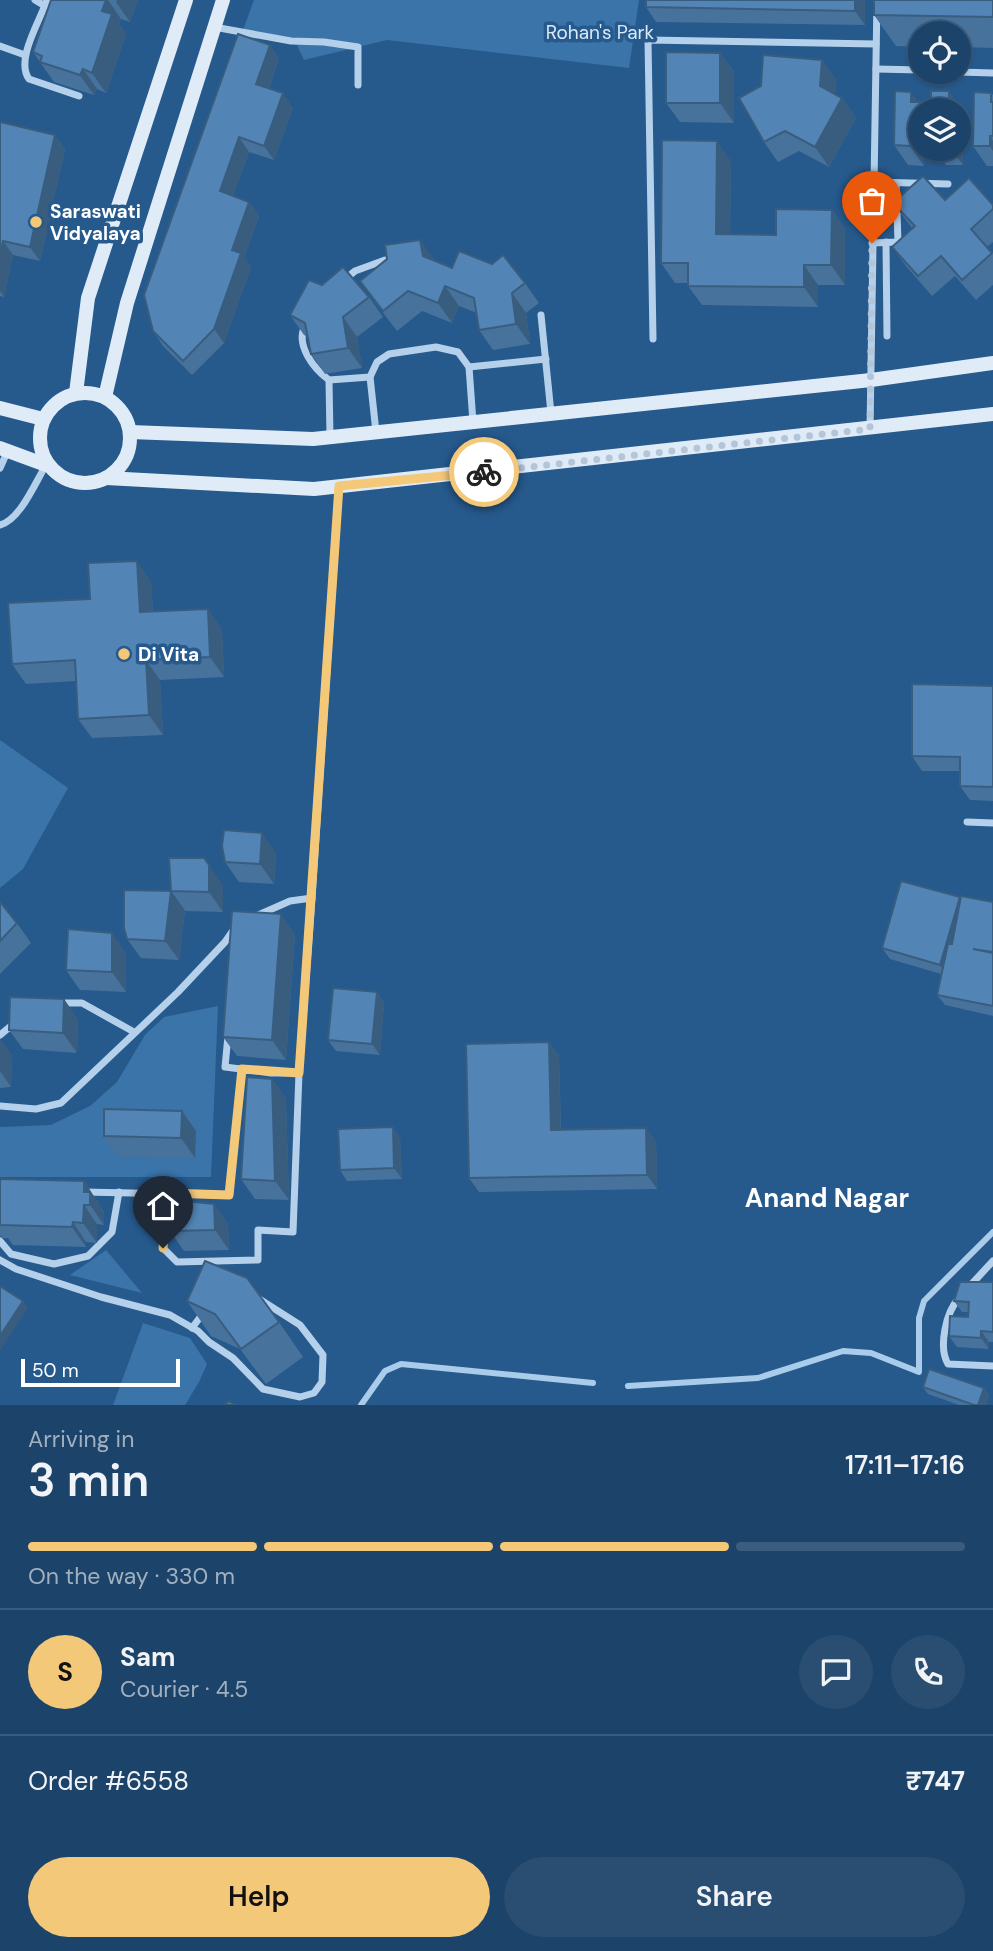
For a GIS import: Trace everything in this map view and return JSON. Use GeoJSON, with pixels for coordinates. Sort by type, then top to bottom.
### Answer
{"type":"FeatureCollection","features":[{"type":"Feature","properties":{"kind":"main road"},"geometry":{"type":"LineString","coordinates":[[76,393],[88,298],[186,0]]}},
{"type":"Feature","properties":{"kind":"main road"},"geometry":{"type":"LineString","coordinates":[[105,397],[127,303],[222,0]]}},
{"type":"Feature","properties":{"kind":"main road"},"geometry":{"type":"LineString","coordinates":[[130,432],[313,439],[871,380],[993,363]]}},
{"type":"Feature","properties":{"kind":"main road"},"geometry":{"type":"LineString","coordinates":[[46,465],[39,443],[43,419],[57,402],[76,393],[91,393],[105,397],[122,411],[130,432],[130,446],[125,459],[117,470],[106,478]]}},
{"type":"Feature","properties":{"kind":"main road"},"geometry":{"type":"LineString","coordinates":[[0,408],[43,419]]}},
{"type":"Feature","properties":{"kind":"main road"},"geometry":{"type":"LineString","coordinates":[[4,449],[46,465],[71,481],[82,483],[106,478],[314,489],[993,414]]}},
{"type":"Feature","properties":{"kind":"street"},"geometry":{"type":"LineString","coordinates":[[36,0],[46,3],[25,55],[24,73],[29,79],[79,96]]}},
{"type":"Feature","properties":{"kind":"street"},"geometry":{"type":"LineString","coordinates":[[870,429],[877,0]]}},
{"type":"Feature","properties":{"kind":"street"},"geometry":{"type":"LineString","coordinates":[[214,27],[291,41],[358,47],[358,85]]}},
{"type":"Feature","properties":{"kind":"street"},"geometry":{"type":"LineString","coordinates":[[653,339],[648,40],[876,44]]}},
{"type":"Feature","properties":{"kind":"street"},"geometry":{"type":"LineString","coordinates":[[0,46],[25,55]]}},
{"type":"Feature","properties":{"kind":"street"},"geometry":{"type":"LineString","coordinates":[[876,69],[908,70]]}},
{"type":"Feature","properties":{"kind":"street"},"geometry":{"type":"LineString","coordinates":[[971,72],[993,73]]}},
{"type":"Feature","properties":{"kind":"street"},"geometry":{"type":"LineString","coordinates":[[874,183],[948,184]]}},
{"type":"Feature","properties":{"kind":"street"},"geometry":{"type":"LineString","coordinates":[[872,243],[898,242],[896,183]]}},
{"type":"Feature","properties":{"kind":"street"},"geometry":{"type":"LineString","coordinates":[[886,242],[887,336]]}},
{"type":"Feature","properties":{"kind":"street"},"geometry":{"type":"LineString","coordinates":[[338,285],[355,271],[385,260]]}},
{"type":"Feature","properties":{"kind":"street"},"geometry":{"type":"LineString","coordinates":[[541,315],[551,413]]}},
{"type":"Feature","properties":{"kind":"street"},"geometry":{"type":"LineString","coordinates":[[308,321],[302,332],[301,343],[318,373],[329,380],[370,377]]}},
{"type":"Feature","properties":{"kind":"street"},"geometry":{"type":"LineString","coordinates":[[376,433],[370,377],[377,362],[390,354],[436,347],[458,352],[468,367],[473,422]]}},
{"type":"Feature","properties":{"kind":"street"},"geometry":{"type":"LineString","coordinates":[[468,367],[546,359]]}},
{"type":"Feature","properties":{"kind":"street"},"geometry":{"type":"LineString","coordinates":[[329,380],[330,437]]}},
{"type":"Feature","properties":{"kind":"street"},"geometry":{"type":"LineString","coordinates":[[0,468],[4,449]]}},
{"type":"Feature","properties":{"kind":"street"},"geometry":{"type":"LineString","coordinates":[[0,525],[8,523],[16,516],[46,465]]}},
{"type":"Feature","properties":{"kind":"street"},"geometry":{"type":"LineString","coordinates":[[167,1193],[163,1248],[177,1262],[258,1260],[258,1230],[293,1231],[299,1073],[339,486]]}},
{"type":"Feature","properties":{"kind":"street"},"geometry":{"type":"LineString","coordinates":[[967,822],[993,823]]}},
{"type":"Feature","properties":{"kind":"street"},"geometry":{"type":"LineString","coordinates":[[248,919],[290,901],[313,898]]}},
{"type":"Feature","properties":{"kind":"street"},"geometry":{"type":"LineString","coordinates":[[0,1106],[36,1109],[61,1103],[178,992],[225,942],[238,924],[237,937]]}},
{"type":"Feature","properties":{"kind":"street"},"geometry":{"type":"LineString","coordinates":[[43,1003],[82,1003],[134,1032]]}},
{"type":"Feature","properties":{"kind":"street"},"geometry":{"type":"LineString","coordinates":[[0,1034],[25,1014]]}},
{"type":"Feature","properties":{"kind":"street"},"geometry":{"type":"LineString","coordinates":[[229,1030],[225,1067],[299,1073]]}},
{"type":"Feature","properties":{"kind":"street"},"geometry":{"type":"LineString","coordinates":[[79,1192],[229,1195],[242,1069]]}},
{"type":"Feature","properties":{"kind":"street"},"geometry":{"type":"LineString","coordinates":[[0,1241],[11,1254],[54,1264],[88,1256],[112,1232],[119,1192]]}},
{"type":"Feature","properties":{"kind":"street"},"geometry":{"type":"LineString","coordinates":[[0,1260],[16,1269],[65,1285],[170,1315],[233,1358],[263,1389],[300,1397],[314,1393],[321,1382],[323,1355],[300,1325],[263,1300],[243,1292]]}},
{"type":"Feature","properties":{"kind":"street"},"geometry":{"type":"LineString","coordinates":[[993,1261],[954,1304],[948,1316],[943,1355],[948,1364],[993,1366]]}},
{"type":"Feature","properties":{"kind":"street"},"geometry":{"type":"LineString","coordinates":[[192,1328],[207,1306]]}},
{"type":"Feature","properties":{"kind":"green space","name":"Rohan's Park"},"geometry":{"type":"Polygon","coordinates":[[[254,0],[639,0],[629,68],[387,40],[304,60],[295,41],[240,38],[254,0]]]}},
{"type":"Feature","properties":{"kind":"green space"},"geometry":{"type":"Polygon","coordinates":[[[0,740],[68,788],[23,869],[0,888],[0,740]]]}},
{"type":"Feature","properties":{"kind":"green space"},"geometry":{"type":"Polygon","coordinates":[[[218,1006],[211,1177],[0,1177],[0,1127],[51,1125],[90,1106],[117,1082],[145,1035],[164,1017],[218,1006]]]}},
{"type":"Feature","properties":{"kind":"green space"},"geometry":{"type":"Polygon","coordinates":[[[106,1250],[142,1293],[70,1275],[106,1250]]]}},
{"type":"Feature","properties":{"kind":"green space"},"geometry":{"type":"Polygon","coordinates":[[[143,1323],[190,1338],[207,1364],[185,1405],[113,1405],[143,1323]]]}},
{"type":"Feature","properties":{"kind":"building"},"geometry":{"type":"Polygon","coordinates":[[[51,0],[106,0],[102,11],[112,14],[92,73],[83,69],[80,75],[40,62],[42,56],[33,52],[51,0]]]}},
{"type":"Feature","properties":{"kind":"building"},"geometry":{"type":"Polygon","coordinates":[[[646,0],[855,0],[855,11],[646,7],[646,0]]]}},
{"type":"Feature","properties":{"kind":"building"},"geometry":{"type":"Polygon","coordinates":[[[874,0],[993,0],[993,17],[874,15],[874,0]]]}},
{"type":"Feature","properties":{"kind":"building"},"geometry":{"type":"Polygon","coordinates":[[[238,34],[270,45],[256,84],[283,93],[264,146],[239,137],[220,191],[249,202],[232,250],[241,253],[214,329],[183,361],[153,331],[144,295],[238,34]]]}},
{"type":"Feature","properties":{"kind":"building"},"geometry":{"type":"Polygon","coordinates":[[[666,52],[720,53],[720,103],[666,103],[666,52]]]}},
{"type":"Feature","properties":{"kind":"building"},"geometry":{"type":"Polygon","coordinates":[[[763,55],[822,60],[820,86],[842,98],[815,147],[785,131],[764,142],[739,98],[761,86],[763,55]]]}},
{"type":"Feature","properties":{"kind":"building"},"geometry":{"type":"Polygon","coordinates":[[[895,91],[911,92],[911,98],[908,98],[908,146],[894,145],[895,91]]]}},
{"type":"Feature","properties":{"kind":"building"},"geometry":{"type":"Polygon","coordinates":[[[931,91],[949,91],[949,98],[931,98],[931,91]]]}},
{"type":"Feature","properties":{"kind":"building"},"geometry":{"type":"Polygon","coordinates":[[[974,92],[991,93],[993,136],[990,136],[990,146],[973,146],[974,92]]]}},
{"type":"Feature","properties":{"kind":"building"},"geometry":{"type":"Polygon","coordinates":[[[0,122],[55,135],[30,247],[3,241],[0,256],[0,122]]]}},
{"type":"Feature","properties":{"kind":"building"},"geometry":{"type":"Polygon","coordinates":[[[662,140],[717,141],[716,234],[776,235],[776,209],[832,210],[831,265],[804,265],[804,287],[688,286],[688,263],[661,263],[662,140]]]}},
{"type":"Feature","properties":{"kind":"building"},"geometry":{"type":"Polygon","coordinates":[[[923,176],[945,200],[969,178],[993,205],[993,209],[971,229],[992,253],[962,280],[941,256],[918,276],[892,247],[915,226],[893,203],[923,176]]]}},
{"type":"Feature","properties":{"kind":"building"},"geometry":{"type":"Polygon","coordinates":[[[420,240],[423,256],[452,268],[459,251],[492,264],[503,255],[525,283],[512,293],[516,324],[479,330],[474,298],[445,286],[438,303],[408,291],[383,311],[360,281],[387,259],[385,245],[420,240]]]}},
{"type":"Feature","properties":{"kind":"building"},"geometry":{"type":"Polygon","coordinates":[[[343,267],[369,297],[343,317],[348,348],[311,354],[305,323],[290,315],[309,280],[322,285],[343,267]]]}},
{"type":"Feature","properties":{"kind":"building","name":"Di Vita"},"geometry":{"type":"Polygon","coordinates":[[[137,561],[140,612],[208,609],[210,657],[146,660],[149,715],[78,719],[75,660],[12,664],[8,603],[90,599],[88,563],[137,561]]]}},
{"type":"Feature","properties":{"kind":"building"},"geometry":{"type":"Polygon","coordinates":[[[912,684],[993,686],[993,787],[960,786],[960,757],[912,756],[912,684]]]}},
{"type":"Feature","properties":{"kind":"building"},"geometry":{"type":"Polygon","coordinates":[[[224,830],[262,833],[260,864],[225,862],[222,846],[224,830]]]}},
{"type":"Feature","properties":{"kind":"building"},"geometry":{"type":"Polygon","coordinates":[[[169,858],[204,858],[209,865],[209,892],[171,891],[169,858]]]}},
{"type":"Feature","properties":{"kind":"building"},"geometry":{"type":"Polygon","coordinates":[[[901,881],[960,897],[940,965],[882,948],[901,881]]]}},
{"type":"Feature","properties":{"kind":"building"},"geometry":{"type":"Polygon","coordinates":[[[124,890],[171,891],[165,941],[127,939],[124,928],[124,890]]]}},
{"type":"Feature","properties":{"kind":"building"},"geometry":{"type":"Polygon","coordinates":[[[961,896],[993,902],[993,952],[973,949],[993,953],[993,1006],[937,995],[948,944],[952,944],[961,896]]]}},
{"type":"Feature","properties":{"kind":"building"},"geometry":{"type":"Polygon","coordinates":[[[0,902],[17,923],[0,941],[0,902]]]}},
{"type":"Feature","properties":{"kind":"building"},"geometry":{"type":"Polygon","coordinates":[[[232,911],[281,914],[272,1040],[223,1037],[232,911]]]}},
{"type":"Feature","properties":{"kind":"building"},"geometry":{"type":"Polygon","coordinates":[[[68,929],[112,933],[112,972],[66,970],[68,929]]]}},
{"type":"Feature","properties":{"kind":"building"},"geometry":{"type":"Polygon","coordinates":[[[333,988],[377,992],[372,1044],[328,1040],[333,988]]]}},
{"type":"Feature","properties":{"kind":"building"},"geometry":{"type":"Polygon","coordinates":[[[10,997],[64,999],[63,1033],[9,1030],[10,997]]]}},
{"type":"Feature","properties":{"kind":"building"},"geometry":{"type":"Polygon","coordinates":[[[549,1042],[551,1130],[646,1128],[647,1175],[469,1178],[466,1044],[549,1042]]]}},
{"type":"Feature","properties":{"kind":"building"},"geometry":{"type":"Polygon","coordinates":[[[247,1077],[272,1079],[275,1181],[241,1179],[247,1077]]]}},
{"type":"Feature","properties":{"kind":"building"},"geometry":{"type":"Polygon","coordinates":[[[104,1109],[182,1111],[181,1138],[104,1136],[104,1109]]]}},
{"type":"Feature","properties":{"kind":"building"},"geometry":{"type":"Polygon","coordinates":[[[393,1127],[394,1168],[340,1170],[338,1129],[393,1127]]]}},
{"type":"Feature","properties":{"kind":"building"},"geometry":{"type":"Polygon","coordinates":[[[0,1179],[84,1181],[84,1192],[90,1192],[90,1205],[84,1205],[83,1223],[73,1222],[72,1227],[0,1225],[0,1179]]]}},
{"type":"Feature","properties":{"kind":"building"},"geometry":{"type":"Polygon","coordinates":[[[173,1200],[214,1204],[215,1230],[170,1231],[173,1200]]]}},
{"type":"Feature","properties":{"kind":"building"},"geometry":{"type":"Polygon","coordinates":[[[205,1261],[247,1278],[279,1322],[241,1349],[215,1314],[187,1301],[205,1261]]]}},
{"type":"Feature","properties":{"kind":"building"},"geometry":{"type":"Polygon","coordinates":[[[960,1282],[993,1282],[993,1332],[981,1331],[981,1338],[949,1336],[950,1316],[968,1317],[969,1302],[954,1301],[960,1282]]]}},
{"type":"Feature","properties":{"kind":"building"},"geometry":{"type":"Polygon","coordinates":[[[0,1286],[23,1301],[0,1336],[0,1286]]]}},
{"type":"Feature","properties":{"kind":"building"},"geometry":{"type":"Polygon","coordinates":[[[929,1369],[984,1388],[978,1405],[923,1387],[929,1369]]]}},
{"type":"Feature","properties":{"kind":"waterway"},"geometry":{"type":"LineString","coordinates":[[628,1386],[758,1378],[843,1351],[871,1353],[919,1372],[919,1318],[924,1301],[993,1232]]}},
{"type":"Feature","properties":{"kind":"waterway"},"geometry":{"type":"LineString","coordinates":[[361,1405],[385,1371],[401,1364],[593,1383]]}},
{"type":"Feature","properties":{"kind":"way so far"},"geometry":{"type":"LineString","coordinates":[[484,472],[870,429],[872,243]]}},
{"type":"Feature","properties":{"kind":"place","name":"Saraswati Vidyalaya"},"geometry":{"type":"Point","coordinates":[36,222]}},
{"type":"Feature","properties":{"kind":"place","name":"Di Vita"},"geometry":{"type":"Point","coordinates":[124,654]}},
{"type":"Feature","properties":{"kind":"district","name":"Anand Nagar"},"geometry":{"type":"Point","coordinates":[827,1198]}},
{"type":"Feature","properties":{"kind":"route"},"geometry":{"type":"LineString","coordinates":[[163,1248],[167,1193],[229,1195],[242,1069],[299,1073],[339,486],[484,472]]}}]}
